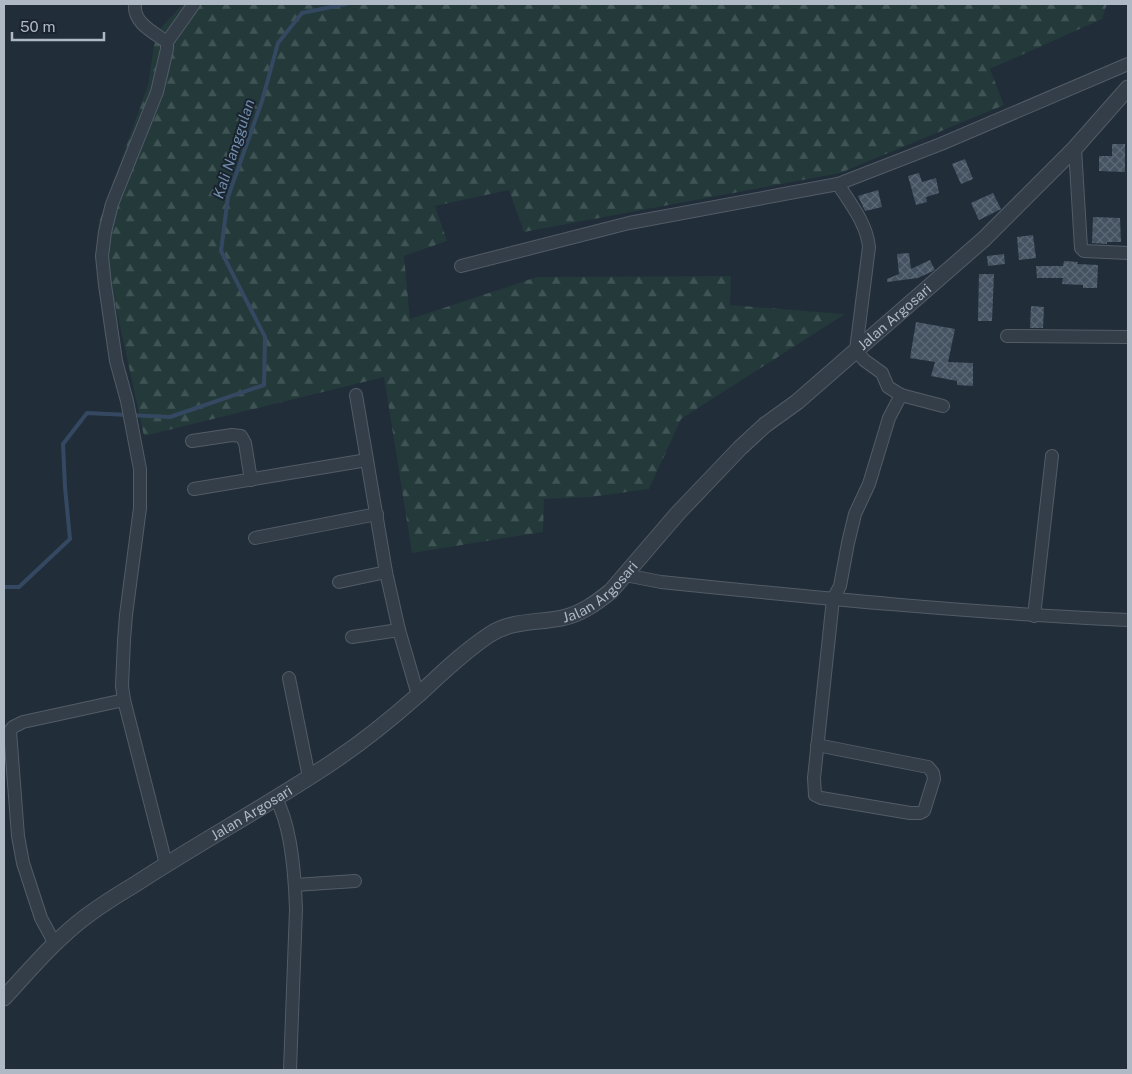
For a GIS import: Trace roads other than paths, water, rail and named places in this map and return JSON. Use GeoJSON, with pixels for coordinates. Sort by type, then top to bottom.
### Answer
{"type":"FeatureCollection","features":[{"type":"Feature","properties":{"kind":"street"},"geometry":{"type":"LineString","coordinates":[[135,4],[136,15],[140,21],[167,42]]}},
{"type":"Feature","properties":{"kind":"street"},"geometry":{"type":"LineString","coordinates":[[166,864],[124,700],[122,681],[126,615],[141,490],[140,470],[116,360],[102,256],[105,232],[112,204],[159,86],[166,58],[167,42],[194,4]]}},
{"type":"Feature","properties":{"kind":"street"},"geometry":{"type":"LineString","coordinates":[[461,266],[629,223],[838,184],[941,144],[1128,64]]}},
{"type":"Feature","properties":{"kind":"street","name":"Jalan Argosari"},"geometry":{"type":"LineString","coordinates":[[4,998],[55,944],[84,918],[166,864],[276,799],[358,745],[472,647],[491,634],[508,626],[525,622],[563,618],[581,612],[611,591],[678,513],[740,448],[797,402],[984,239],[1075,148],[1128,88]]}},
{"type":"Feature","properties":{"kind":"street"},"geometry":{"type":"LineString","coordinates":[[1075,148],[1081,248],[1084,251],[1128,253]]}},
{"type":"Feature","properties":{"kind":"street"},"geometry":{"type":"LineString","coordinates":[[838,184],[865,228],[869,248],[856,350],[864,360],[882,373],[888,387],[901,395],[943,406]]}},
{"type":"Feature","properties":{"kind":"street"},"geometry":{"type":"LineString","coordinates":[[1007,336],[1128,337]]}},
{"type":"Feature","properties":{"kind":"street"},"geometry":{"type":"LineString","coordinates":[[356,395],[386,572],[399,630],[418,695]]}},
{"type":"Feature","properties":{"kind":"street"},"geometry":{"type":"LineString","coordinates":[[817,745],[928,767],[933,773],[934,779],[924,811],[920,814],[910,813],[816,797],[813,787],[817,745],[833,599],[840,586],[855,514],[869,484],[889,418],[901,395]]}},
{"type":"Feature","properties":{"kind":"street"},"geometry":{"type":"LineString","coordinates":[[192,441],[232,435],[241,436],[246,443],[251,480]]}},
{"type":"Feature","properties":{"kind":"street"},"geometry":{"type":"LineString","coordinates":[[1034,616],[1052,456]]}},
{"type":"Feature","properties":{"kind":"street"},"geometry":{"type":"LineString","coordinates":[[194,489],[368,460]]}},
{"type":"Feature","properties":{"kind":"street"},"geometry":{"type":"LineString","coordinates":[[255,538],[377,514]]}},
{"type":"Feature","properties":{"kind":"street"},"geometry":{"type":"LineString","coordinates":[[339,582],[386,572]]}},
{"type":"Feature","properties":{"kind":"street"},"geometry":{"type":"LineString","coordinates":[[625,575],[661,582],[833,599],[1034,616],[1128,620]]}},
{"type":"Feature","properties":{"kind":"street"},"geometry":{"type":"LineString","coordinates":[[352,637],[399,630]]}},
{"type":"Feature","properties":{"kind":"street"},"geometry":{"type":"LineString","coordinates":[[289,678],[309,777]]}},
{"type":"Feature","properties":{"kind":"street"},"geometry":{"type":"LineString","coordinates":[[55,944],[41,918],[23,863],[18,836],[10,731],[13,727],[23,722],[124,700]]}},
{"type":"Feature","properties":{"kind":"street"},"geometry":{"type":"LineString","coordinates":[[276,799],[284,815],[295,885],[296,909],[290,1070]]}},
{"type":"Feature","properties":{"kind":"street"},"geometry":{"type":"LineString","coordinates":[[295,885],[355,881]]}},
{"type":"Feature","properties":{"kind":"waterway","name":"Kali Nanggulan"},"geometry":{"type":"LineString","coordinates":[[4,587],[19,587],[70,539],[63,444],[87,413],[170,417],[264,385],[265,337],[221,251],[228,197],[262,101],[278,43],[302,13],[346,4]]}}]}
